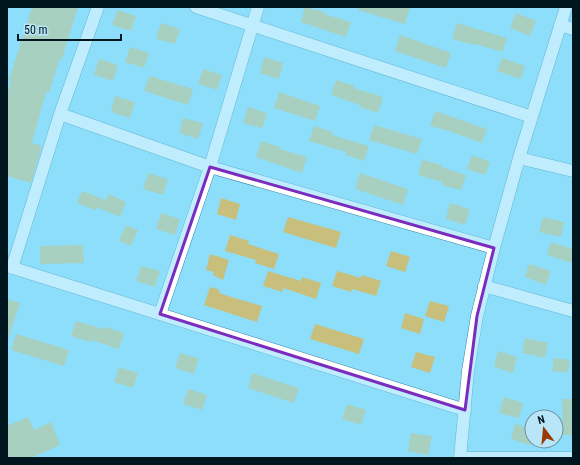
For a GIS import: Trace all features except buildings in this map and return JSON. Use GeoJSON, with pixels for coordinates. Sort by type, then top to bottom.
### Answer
{"type":"FeatureCollection","features":[{"type":"Feature","properties":{"kind":"street"},"geometry":{"type":"LineString","coordinates":[[98,7],[60,114],[10,267],[465,410]]}},
{"type":"Feature","properties":{"kind":"street"},"geometry":{"type":"LineString","coordinates":[[196,7],[532,117]]}},
{"type":"Feature","properties":{"kind":"street"},"geometry":{"type":"LineString","coordinates":[[160,314],[210,167],[258,7]]}},
{"type":"Feature","properties":{"kind":"street"},"geometry":{"type":"LineString","coordinates":[[566,7],[519,158],[484,286],[477,316],[468,371],[460,458],[573,458]]}},
{"type":"Feature","properties":{"kind":"street"},"geometry":{"type":"LineString","coordinates":[[560,25],[573,29]]}},
{"type":"Feature","properties":{"kind":"street"},"geometry":{"type":"LineString","coordinates":[[60,114],[210,167],[494,248]]}},
{"type":"Feature","properties":{"kind":"street"},"geometry":{"type":"LineString","coordinates":[[519,158],[573,171]]}},
{"type":"Feature","properties":{"kind":"street"},"geometry":{"type":"LineString","coordinates":[[484,286],[573,310]]}},
{"type":"Feature","properties":{"kind":"highlighted area"},"geometry":{"type":"Polygon","coordinates":[[[210,167],[494,248],[477,316],[465,410],[160,314],[210,167]]]}}]}
